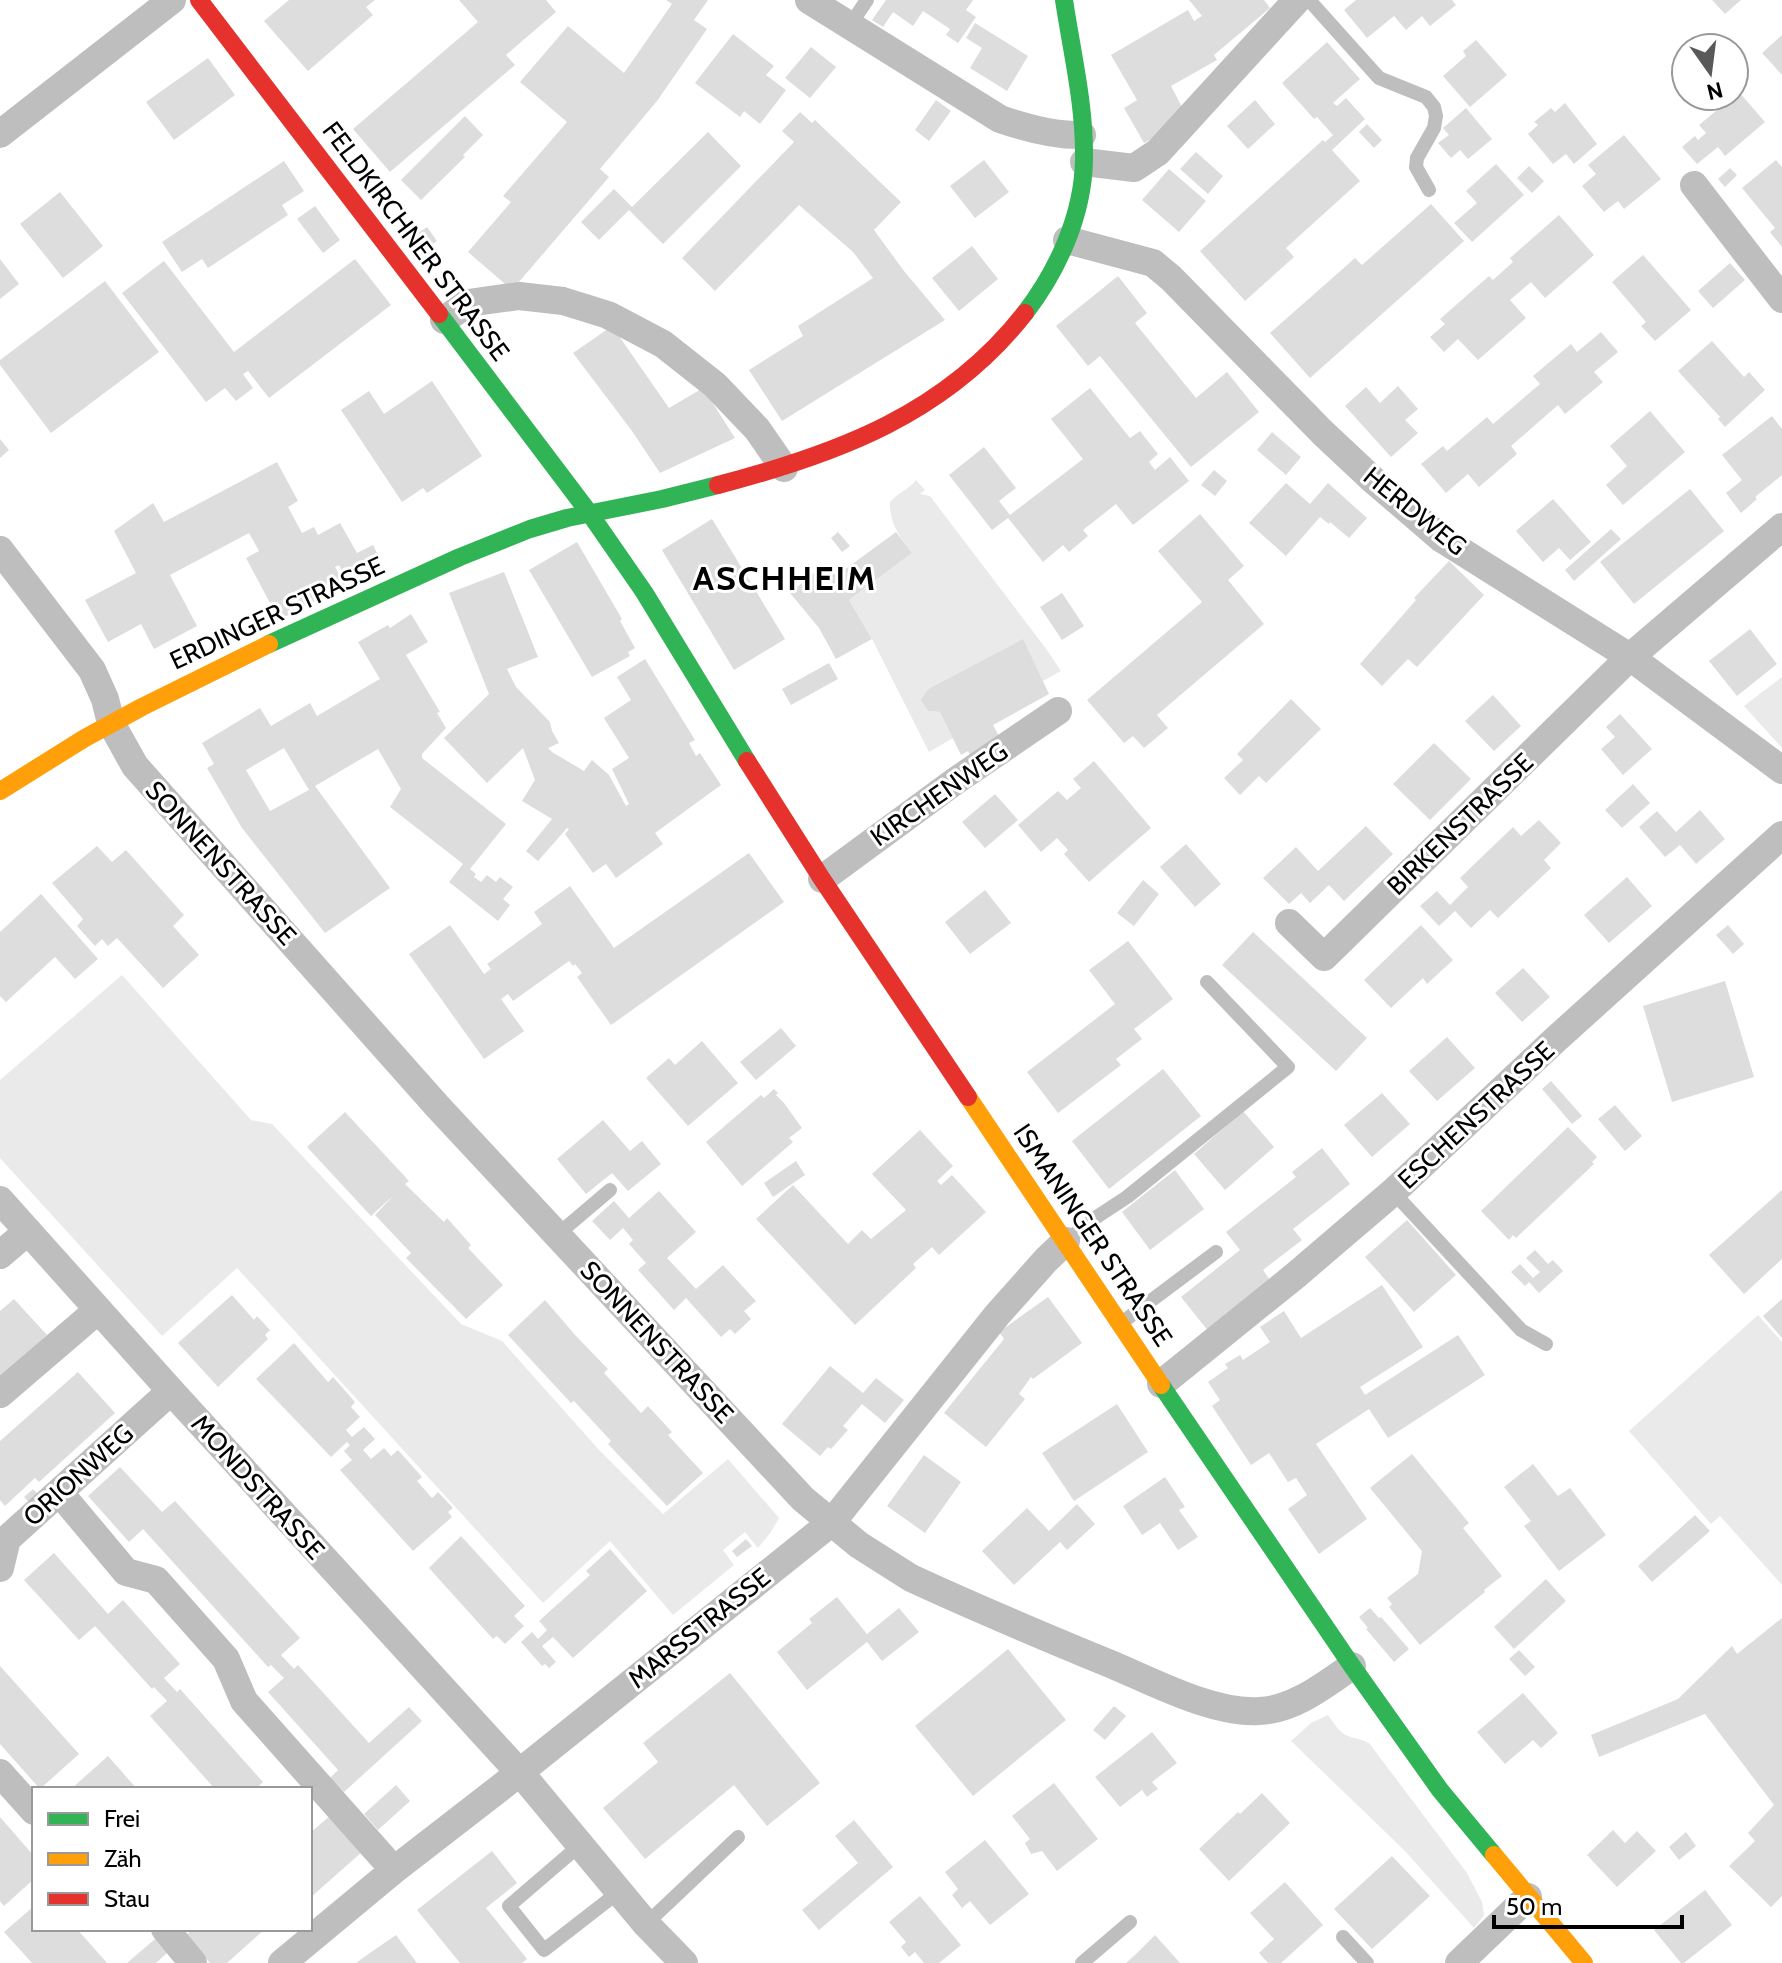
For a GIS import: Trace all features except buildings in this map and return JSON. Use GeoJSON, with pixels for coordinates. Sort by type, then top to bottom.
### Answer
{"type":"FeatureCollection","features":[{"type":"Feature","properties":{"kind":"main road","name":"FELDKIRCHNER STRASSE"},"geometry":{"type":"LineString","coordinates":[[199,0],[590,514]]}},
{"type":"Feature","properties":{"kind":"main road","name":"ERDINGER STRASSE"},"geometry":{"type":"LineString","coordinates":[[0,791],[111,723],[256,650],[422,574],[553,521],[675,497],[784,468],[839,449],[896,421],[966,373],[1001,341],[1033,303],[1055,268],[1078,200],[1083,148],[1064,0]]}},
{"type":"Feature","properties":{"kind":"main road","name":"ISMANINGER STRASSE"},"geometry":{"type":"LineString","coordinates":[[590,514],[644,592],[822,879],[1352,1666],[1440,1790],[1584,1963]]}},
{"type":"Feature","properties":{"kind":"street"},"geometry":{"type":"LineString","coordinates":[[0,134],[172,0]]}},
{"type":"Feature","properties":{"kind":"street"},"geometry":{"type":"LineString","coordinates":[[809,0],[1000,119],[1027,128],[1070,135],[1083,148],[1134,168],[1158,152],[1297,0]]}},
{"type":"Feature","properties":{"kind":"street"},"geometry":{"type":"LineString","coordinates":[[1694,185],[1782,299]]}},
{"type":"Feature","properties":{"kind":"street","name":"HERDWEG"},"geometry":{"type":"LineString","coordinates":[[1067,240],[1153,263],[1323,433],[1442,539],[1630,657],[1782,770]]}},
{"type":"Feature","properties":{"kind":"street"},"geometry":{"type":"LineString","coordinates":[[444,320],[468,303],[519,296],[563,301],[608,315],[663,344],[715,385],[757,429],[784,468]]}},
{"type":"Feature","properties":{"kind":"street"},"geometry":{"type":"LineString","coordinates":[[1630,657],[1782,527]]}},
{"type":"Feature","properties":{"kind":"street","name":"SONNENSTRASSE"},"geometry":{"type":"LineString","coordinates":[[0,550],[92,670],[105,699],[111,723],[135,766],[517,1194],[803,1499],[859,1545],[911,1578],[1174,1691],[1228,1709],[1259,1711],[1282,1707],[1319,1689],[1352,1666]]}},
{"type":"Feature","properties":{"kind":"street","name":"BIRKENSTRASSE"},"geometry":{"type":"LineString","coordinates":[[1289,923],[1324,957],[1630,657]]}},
{"type":"Feature","properties":{"kind":"street","name":"KIRCHENWEG"},"geometry":{"type":"LineString","coordinates":[[822,879],[954,782],[1058,711]]}},
{"type":"Feature","properties":{"kind":"street","name":"ESCHENSTRASSE"},"geometry":{"type":"LineString","coordinates":[[1161,1384],[1393,1192],[1567,1029],[1782,835]]}},
{"type":"Feature","properties":{"kind":"street","name":"MONDSTRASSE"},"geometry":{"type":"LineString","coordinates":[[0,1200],[519,1772],[646,1924],[684,1963]]}},
{"type":"Feature","properties":{"kind":"street"},"geometry":{"type":"LineString","coordinates":[[0,1255],[28,1231]]}},
{"type":"Feature","properties":{"kind":"street","name":"MARSSTRASSE"},"geometry":{"type":"LineString","coordinates":[[282,1963],[394,1870],[832,1522],[997,1315],[1066,1241]]}},
{"type":"Feature","properties":{"kind":"street"},"geometry":{"type":"LineString","coordinates":[[0,1394],[98,1310]]}},
{"type":"Feature","properties":{"kind":"street","name":"ORIONWEG"},"geometry":{"type":"LineString","coordinates":[[0,1568],[7,1539],[171,1391]]}},
{"type":"Feature","properties":{"kind":"street"},"geometry":{"type":"LineString","coordinates":[[59,1492],[126,1572],[156,1580],[226,1659],[244,1701],[394,1870]]}},
{"type":"Feature","properties":{"kind":"street"},"geometry":{"type":"LineString","coordinates":[[0,1773],[32,1809]]}},
{"type":"Feature","properties":{"kind":"street"},"geometry":{"type":"LineString","coordinates":[[1459,1963],[1528,1897]]}},
{"type":"Feature","properties":{"kind":"street"},"geometry":{"type":"LineString","coordinates":[[167,1931],[193,1963]]}},
{"type":"Feature","properties":{"kind":"lane"},"geometry":{"type":"LineString","coordinates":[[850,25],[867,0]]}},
{"type":"Feature","properties":{"kind":"lane"},"geometry":{"type":"LineString","coordinates":[[1309,0],[1379,78],[1426,97],[1434,107],[1434,128],[1417,158],[1416,167],[1429,190]]}},
{"type":"Feature","properties":{"kind":"lane"},"geometry":{"type":"LineString","coordinates":[[1066,1241],[1127,1197],[1288,1067],[1207,982]]}},
{"type":"Feature","properties":{"kind":"lane"},"geometry":{"type":"LineString","coordinates":[[557,1235],[610,1190]]}},
{"type":"Feature","properties":{"kind":"lane"},"geometry":{"type":"LineString","coordinates":[[1393,1192],[1521,1330],[1546,1344]]}},
{"type":"Feature","properties":{"kind":"lane"},"geometry":{"type":"LineString","coordinates":[[1120,1324],[1216,1252]]}},
{"type":"Feature","properties":{"kind":"lane"},"geometry":{"type":"LineString","coordinates":[[646,1924],[738,1837]]}},
{"type":"Feature","properties":{"kind":"lane"},"geometry":{"type":"LineString","coordinates":[[580,1845],[509,1906],[544,1950],[620,1891]]}},
{"type":"Feature","properties":{"kind":"lane"},"geometry":{"type":"LineString","coordinates":[[1082,1963],[1130,1922]]}},
{"type":"Feature","properties":{"kind":"lane"},"geometry":{"type":"LineString","coordinates":[[1343,1937],[1367,1963]]}},
{"type":"Feature","properties":{"kind":"shaded area"},"geometry":{"type":"Polygon","coordinates":[[[916,480],[925,490],[920,494],[930,496],[1061,671],[1043,681],[1022,640],[928,689],[922,700],[928,711],[940,712],[953,738],[929,752],[849,600],[912,553],[893,523],[890,502],[916,480]]]}},
{"type":"Feature","properties":{"kind":"shaded area"},"geometry":{"type":"Polygon","coordinates":[[[1782,677],[1782,748],[1744,706],[1782,677]]]}},
{"type":"Feature","properties":{"kind":"shaded area"},"geometry":{"type":"Polygon","coordinates":[[[122,975],[251,1120],[272,1124],[461,1324],[502,1341],[600,1451],[663,1514],[728,1459],[779,1518],[758,1548],[745,1532],[723,1550],[734,1565],[673,1615],[610,1541],[543,1603],[237,1268],[162,1336],[0,1158],[0,1080],[122,975]]]}},
{"type":"Feature","properties":{"kind":"shaded area"},"geometry":{"type":"Polygon","coordinates":[[[1758,1315],[1782,1342],[1782,1585],[1720,1516],[1711,1524],[1629,1431],[1758,1315]]]}},
{"type":"Feature","properties":{"kind":"shaded area"},"geometry":{"type":"Polygon","coordinates":[[[1328,1715],[1345,1734],[1369,1743],[1467,1873],[1482,1902],[1484,1915],[1474,1928],[1405,1851],[1291,1741],[1311,1723],[1328,1715]]]}},
{"type":"Feature","properties":{"kind":"traffic: fast"},"geometry":{"type":"LineString","coordinates":[[1025,313],[1058,260],[1074,221],[1083,181],[1082,120],[1064,0]]}},
{"type":"Feature","properties":{"kind":"traffic: fast"},"geometry":{"type":"LineString","coordinates":[[439,314],[590,514],[644,592],[747,761]]}},
{"type":"Feature","properties":{"kind":"traffic: fast"},"geometry":{"type":"LineString","coordinates":[[269,644],[460,557],[530,529],[718,485]]}},
{"type":"Feature","properties":{"kind":"traffic: fast"},"geometry":{"type":"LineString","coordinates":[[1161,1385],[1352,1666],[1440,1790],[1494,1855]]}},
{"type":"Feature","properties":{"kind":"traffic: slow"},"geometry":{"type":"LineString","coordinates":[[0,791],[85,738],[269,644]]}},
{"type":"Feature","properties":{"kind":"traffic: slow"},"geometry":{"type":"LineString","coordinates":[[968,1097],[1161,1385]]}},
{"type":"Feature","properties":{"kind":"traffic: slow"},"geometry":{"type":"LineString","coordinates":[[1494,1855],[1584,1963]]}},
{"type":"Feature","properties":{"kind":"traffic: jam"},"geometry":{"type":"LineString","coordinates":[[199,0],[439,314]]}},
{"type":"Feature","properties":{"kind":"traffic: jam"},"geometry":{"type":"LineString","coordinates":[[718,485],[847,444],[925,404],[994,348],[1025,313]]}},
{"type":"Feature","properties":{"kind":"traffic: jam"},"geometry":{"type":"LineString","coordinates":[[747,761],[968,1097]]}},
{"type":"Feature","properties":{"kind":"district","name":"ASCHHEIM"},"geometry":{"type":"Point","coordinates":[785,578]}}]}
